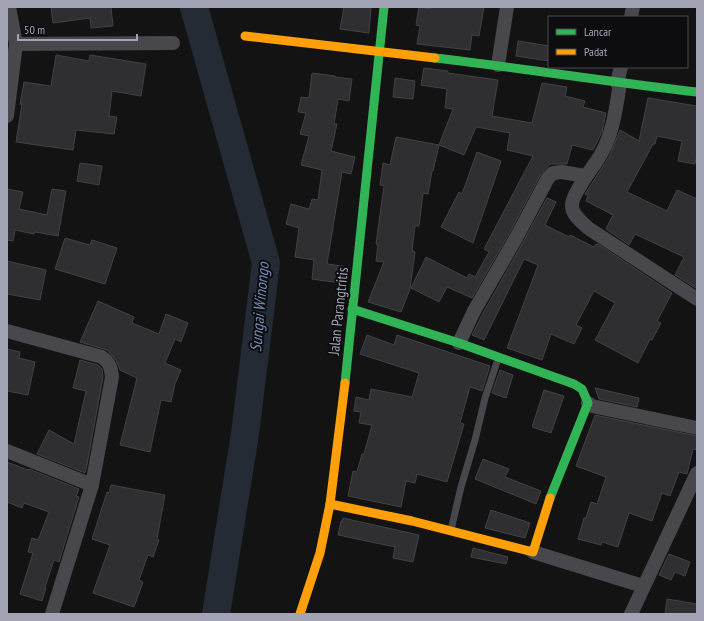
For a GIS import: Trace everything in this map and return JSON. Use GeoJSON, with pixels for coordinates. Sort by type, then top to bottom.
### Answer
{"type":"FeatureCollection","features":[{"type":"Feature","properties":{"kind":"street"},"geometry":{"type":"LineString","coordinates":[[7,116],[16,44],[9,7]]}},
{"type":"Feature","properties":{"kind":"street","name":"Jalan Parangtritis"},"geometry":{"type":"LineString","coordinates":[[300,614],[320,554],[330,504],[343,401],[384,7]]}},
{"type":"Feature","properties":{"kind":"street"},"geometry":{"type":"LineString","coordinates":[[498,65],[507,7]]}},
{"type":"Feature","properties":{"kind":"street"},"geometry":{"type":"LineString","coordinates":[[245,36],[498,65],[619,83],[697,92]]}},
{"type":"Feature","properties":{"kind":"street"},"geometry":{"type":"LineString","coordinates":[[16,44],[173,43]]}},
{"type":"Feature","properties":{"kind":"street"},"geometry":{"type":"LineString","coordinates":[[621,68],[616,114],[610,132],[597,161],[585,176],[572,205],[573,211],[588,228],[697,299]]}},
{"type":"Feature","properties":{"kind":"street"},"geometry":{"type":"LineString","coordinates":[[458,344],[474,311],[516,238],[548,178],[553,173],[562,172],[585,176]]}},
{"type":"Feature","properties":{"kind":"street"},"geometry":{"type":"LineString","coordinates":[[352,309],[499,358],[581,387],[584,390],[588,403],[549,502],[532,552]]}},
{"type":"Feature","properties":{"kind":"street"},"geometry":{"type":"LineString","coordinates":[[7,332],[102,357],[111,367],[112,377],[92,485],[52,614]]}},
{"type":"Feature","properties":{"kind":"street"},"geometry":{"type":"LineString","coordinates":[[588,403],[592,406],[631,415],[697,428]]}},
{"type":"Feature","properties":{"kind":"street"},"geometry":{"type":"LineString","coordinates":[[7,450],[92,485]]}},
{"type":"Feature","properties":{"kind":"street"},"geometry":{"type":"LineString","coordinates":[[631,614],[697,473]]}},
{"type":"Feature","properties":{"kind":"street"},"geometry":{"type":"LineString","coordinates":[[330,504],[451,530],[532,552],[643,586]]}},
{"type":"Feature","properties":{"kind":"lane"},"geometry":{"type":"LineString","coordinates":[[451,530],[460,487],[499,358]]}},
{"type":"Feature","properties":{"kind":"building"},"geometry":{"type":"Polygon","coordinates":[[[51,7],[111,7],[113,26],[91,28],[90,18],[53,23],[51,7]]]}},
{"type":"Feature","properties":{"kind":"building"},"geometry":{"type":"Polygon","coordinates":[[[344,7],[371,7],[369,33],[340,29],[344,7]]]}},
{"type":"Feature","properties":{"kind":"building"},"geometry":{"type":"Polygon","coordinates":[[[419,7],[431,9],[431,7],[484,7],[479,36],[472,35],[470,50],[417,44],[420,26],[416,25],[419,7]]]}},
{"type":"Feature","properties":{"kind":"building"},"geometry":{"type":"Polygon","coordinates":[[[518,41],[548,46],[548,61],[516,56],[518,41]]]}},
{"type":"Feature","properties":{"kind":"building"},"geometry":{"type":"Polygon","coordinates":[[[56,55],[89,61],[90,55],[146,64],[141,96],[112,91],[109,116],[117,117],[114,134],[76,130],[73,150],[16,142],[24,82],[51,86],[56,55]]]}},
{"type":"Feature","properties":{"kind":"building"},"geometry":{"type":"Polygon","coordinates":[[[424,68],[498,80],[492,116],[532,123],[542,83],[567,87],[565,96],[585,101],[583,107],[606,113],[602,132],[593,150],[572,145],[567,164],[550,164],[541,174],[509,234],[472,298],[447,287],[439,302],[411,288],[426,257],[467,278],[469,274],[475,277],[489,252],[484,249],[533,156],[507,150],[510,133],[476,127],[464,155],[439,145],[453,109],[445,108],[447,89],[421,85],[424,68]]]}},
{"type":"Feature","properties":{"kind":"building"},"geometry":{"type":"Polygon","coordinates":[[[312,73],[352,79],[349,101],[338,99],[334,124],[337,124],[331,151],[355,157],[351,174],[342,172],[327,264],[343,266],[340,283],[312,279],[314,260],[295,257],[299,228],[286,224],[291,204],[309,209],[312,199],[318,200],[322,170],[301,165],[309,136],[300,134],[306,113],[298,112],[301,97],[309,98],[312,73]]]}},
{"type":"Feature","properties":{"kind":"building"},"geometry":{"type":"Polygon","coordinates":[[[395,78],[415,81],[413,99],[393,97],[395,78]]]}},
{"type":"Feature","properties":{"kind":"building"},"geometry":{"type":"Polygon","coordinates":[[[648,98],[697,106],[697,153],[695,164],[678,161],[682,141],[657,136],[655,144],[653,144],[627,192],[667,211],[677,190],[697,199],[697,289],[675,275],[684,257],[635,234],[629,245],[606,229],[613,215],[586,201],[588,196],[585,194],[609,157],[620,130],[639,141],[648,98]]]}},
{"type":"Feature","properties":{"kind":"building"},"geometry":{"type":"Polygon","coordinates":[[[396,137],[439,145],[428,194],[423,193],[419,226],[415,226],[412,250],[415,252],[410,289],[401,312],[368,302],[384,262],[376,261],[378,245],[376,244],[384,186],[380,185],[383,163],[390,165],[396,137]]]}},
{"type":"Feature","properties":{"kind":"building"},"geometry":{"type":"Polygon","coordinates":[[[477,152],[501,161],[473,243],[441,227],[459,192],[462,194],[477,152]]]}},
{"type":"Feature","properties":{"kind":"building"},"geometry":{"type":"Polygon","coordinates":[[[80,163],[102,166],[99,185],[77,181],[80,163]]]}},
{"type":"Feature","properties":{"kind":"building"},"geometry":{"type":"Polygon","coordinates":[[[7,189],[23,192],[19,209],[47,215],[52,189],[66,191],[58,236],[35,232],[34,234],[15,230],[13,241],[7,240],[7,189]]]}},
{"type":"Feature","properties":{"kind":"building"},"geometry":{"type":"Polygon","coordinates":[[[547,198],[556,202],[545,225],[594,247],[598,244],[672,293],[657,321],[661,323],[652,340],[650,339],[638,363],[595,340],[615,303],[594,291],[576,325],[582,328],[574,344],[551,334],[542,360],[507,348],[538,265],[524,259],[484,340],[472,335],[547,198]]]}},
{"type":"Feature","properties":{"kind":"building"},"geometry":{"type":"Polygon","coordinates":[[[65,238],[90,245],[92,240],[117,248],[105,284],[55,269],[65,238]]]}},
{"type":"Feature","properties":{"kind":"building"},"geometry":{"type":"Polygon","coordinates":[[[7,261],[46,270],[40,300],[7,294],[7,261]]]}},
{"type":"Feature","properties":{"kind":"building"},"geometry":{"type":"Polygon","coordinates":[[[98,301],[134,317],[132,323],[159,334],[166,314],[188,323],[181,342],[175,339],[165,363],[181,370],[175,384],[171,402],[161,400],[150,452],[120,445],[137,378],[120,370],[116,360],[107,350],[80,342],[98,301]]]}},
{"type":"Feature","properties":{"kind":"building"},"geometry":{"type":"Polygon","coordinates":[[[367,335],[394,345],[397,335],[490,366],[482,391],[470,387],[460,423],[464,424],[447,482],[417,474],[415,483],[406,481],[401,507],[348,496],[353,471],[357,472],[372,425],[359,423],[361,412],[354,411],[356,397],[369,400],[371,389],[412,397],[419,373],[360,354],[367,335]]]}},
{"type":"Feature","properties":{"kind":"building"},"geometry":{"type":"Polygon","coordinates":[[[7,349],[20,352],[19,358],[35,362],[28,395],[7,391],[7,349]]]}},
{"type":"Feature","properties":{"kind":"building"},"geometry":{"type":"Polygon","coordinates":[[[80,360],[98,365],[102,369],[103,377],[85,473],[37,454],[49,430],[74,444],[86,391],[73,388],[80,360]]]}},
{"type":"Feature","properties":{"kind":"building"},"geometry":{"type":"Polygon","coordinates":[[[500,370],[513,375],[506,398],[492,393],[500,370]]]}},
{"type":"Feature","properties":{"kind":"building"},"geometry":{"type":"Polygon","coordinates":[[[595,388],[639,398],[637,407],[599,399],[595,388]]]}},
{"type":"Feature","properties":{"kind":"building"},"geometry":{"type":"Polygon","coordinates":[[[544,390],[564,396],[551,433],[532,427],[544,390]]]}},
{"type":"Feature","properties":{"kind":"building"},"geometry":{"type":"Polygon","coordinates":[[[595,415],[697,436],[697,450],[693,449],[687,474],[679,472],[670,496],[662,493],[652,521],[629,513],[618,547],[602,542],[601,545],[578,539],[584,518],[586,518],[591,502],[597,504],[606,477],[576,466],[595,415]]]}},
{"type":"Feature","properties":{"kind":"building"},"geometry":{"type":"Polygon","coordinates":[[[483,459],[509,469],[505,477],[541,491],[536,504],[475,479],[483,459]]]}},
{"type":"Feature","properties":{"kind":"building"},"geometry":{"type":"Polygon","coordinates":[[[7,462],[79,489],[76,496],[79,497],[59,562],[54,560],[42,601],[20,594],[33,553],[28,552],[32,538],[38,540],[49,512],[24,503],[22,508],[7,502],[7,462]]]}},
{"type":"Feature","properties":{"kind":"building"},"geometry":{"type":"Polygon","coordinates":[[[111,485],[165,495],[157,539],[159,540],[153,557],[148,555],[139,580],[143,582],[134,607],[93,593],[110,545],[92,539],[107,492],[109,493],[111,485]]]}},
{"type":"Feature","properties":{"kind":"building"},"geometry":{"type":"Polygon","coordinates":[[[491,510],[530,523],[525,538],[485,528],[491,510]]]}},
{"type":"Feature","properties":{"kind":"building"},"geometry":{"type":"Polygon","coordinates":[[[343,518],[419,535],[413,562],[393,558],[395,547],[338,535],[343,518]]]}},
{"type":"Feature","properties":{"kind":"building"},"geometry":{"type":"Polygon","coordinates":[[[473,548],[508,557],[506,564],[471,557],[473,548]]]}},
{"type":"Feature","properties":{"kind":"building"},"geometry":{"type":"Polygon","coordinates":[[[669,554],[690,562],[685,576],[675,572],[671,580],[659,575],[669,554]]]}},
{"type":"Feature","properties":{"kind":"building"},"geometry":{"type":"Polygon","coordinates":[[[667,599],[697,604],[697,614],[665,614],[667,599]]]}},
{"type":"Feature","properties":{"kind":"waterway","name":"Sungai Winongo"},"geometry":{"type":"LineString","coordinates":[[194,7],[266,263],[245,434],[216,614]]}},
{"type":"Feature","properties":{"kind":"traffic: fast"},"geometry":{"type":"LineString","coordinates":[[345,383],[384,7]]}},
{"type":"Feature","properties":{"kind":"traffic: fast"},"geometry":{"type":"LineString","coordinates":[[435,58],[697,92]]}},
{"type":"Feature","properties":{"kind":"traffic: fast"},"geometry":{"type":"LineString","coordinates":[[352,309],[459,343],[574,384],[582,389],[588,403],[550,498]]}},
{"type":"Feature","properties":{"kind":"traffic: slow"},"geometry":{"type":"LineString","coordinates":[[245,36],[435,58]]}},
{"type":"Feature","properties":{"kind":"traffic: slow"},"geometry":{"type":"LineString","coordinates":[[300,614],[320,553],[330,504],[345,383]]}},
{"type":"Feature","properties":{"kind":"traffic: slow"},"geometry":{"type":"LineString","coordinates":[[330,504],[412,521],[533,552],[550,498]]}}]}
